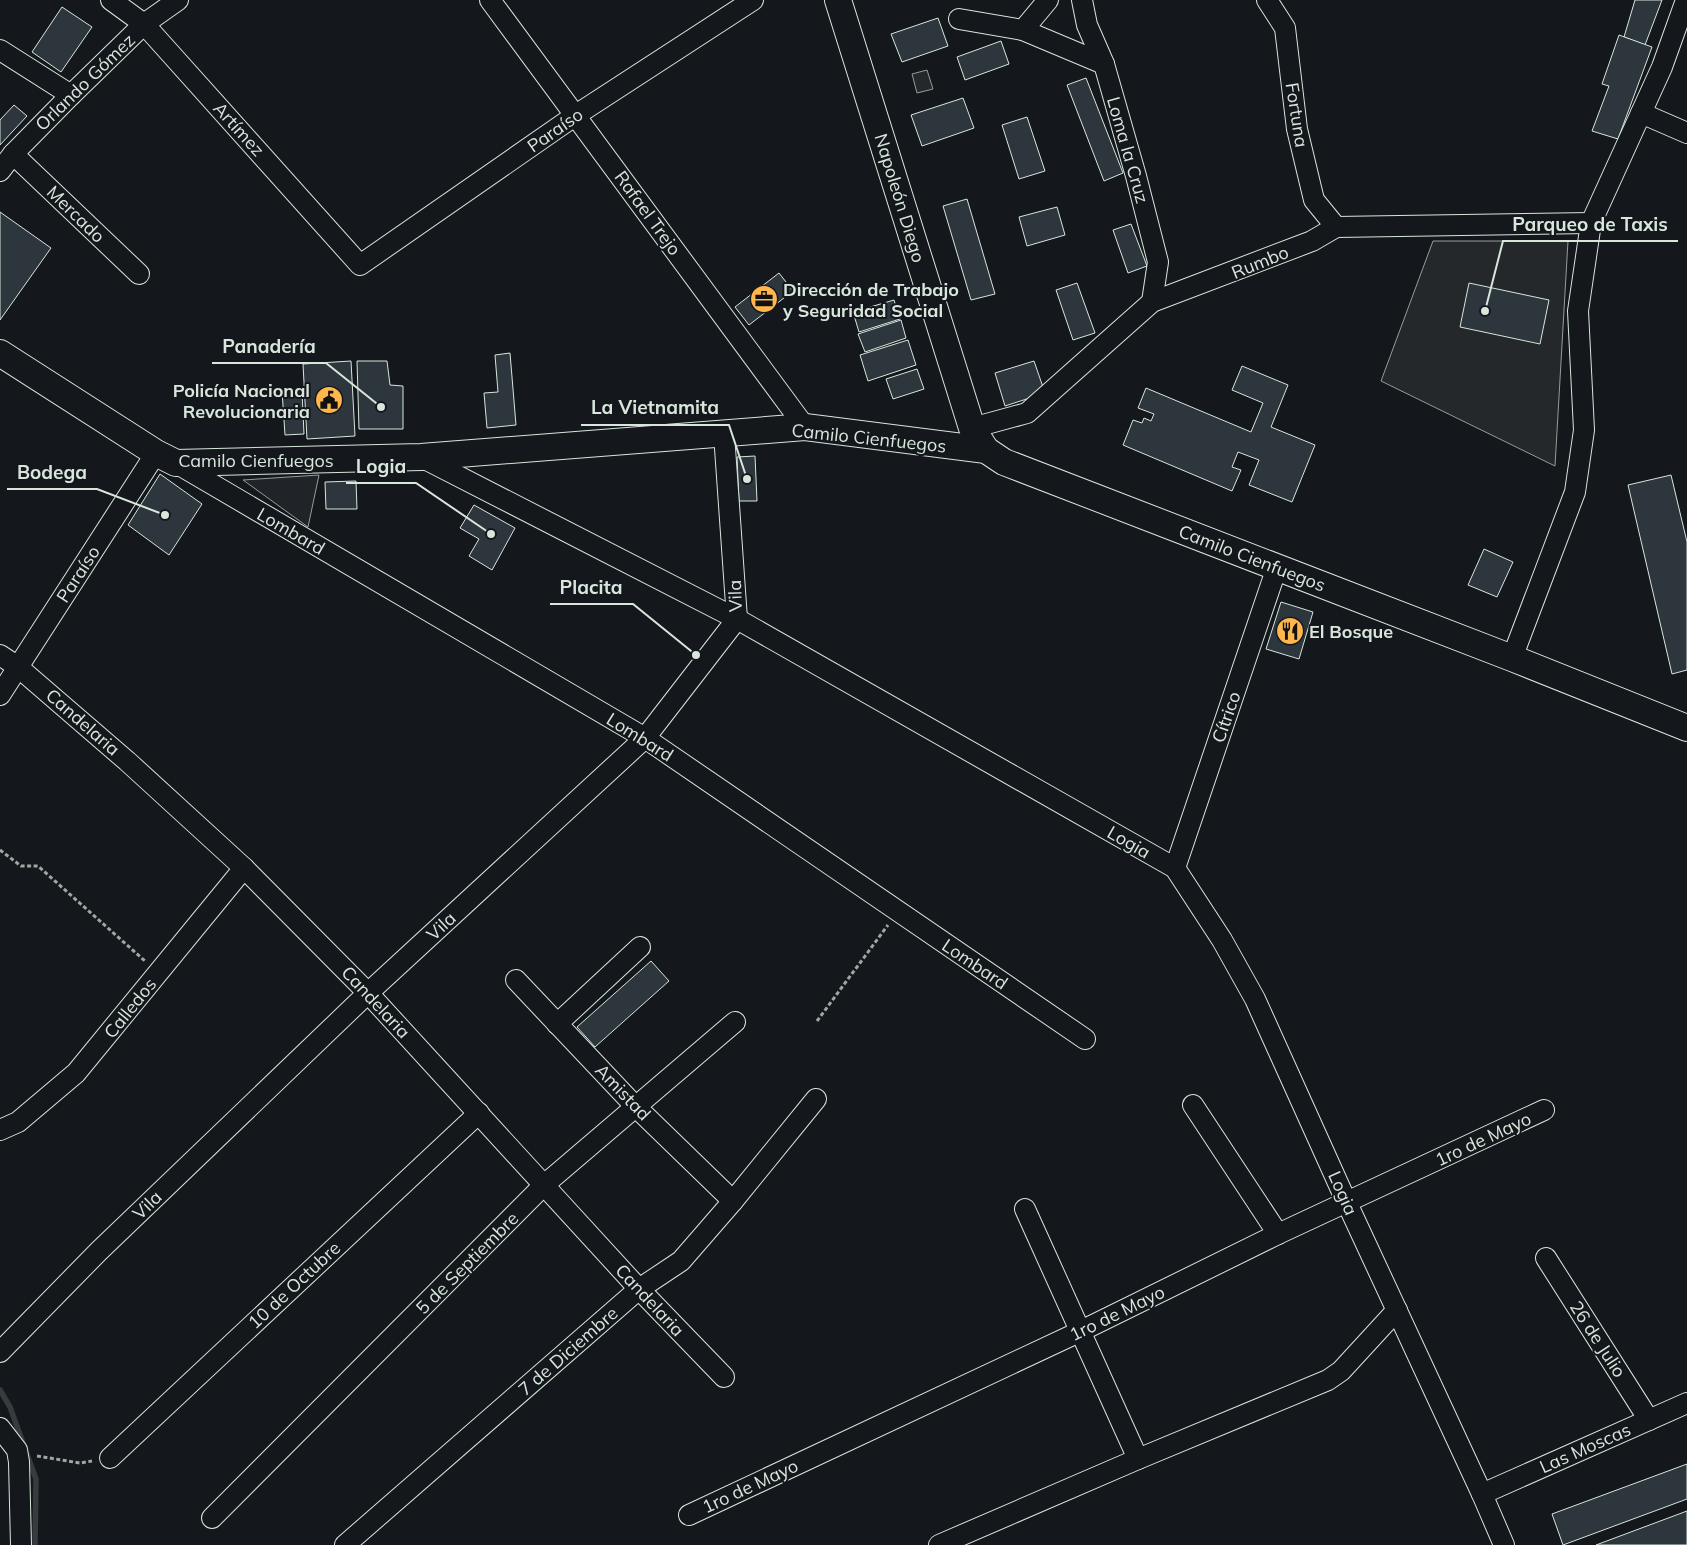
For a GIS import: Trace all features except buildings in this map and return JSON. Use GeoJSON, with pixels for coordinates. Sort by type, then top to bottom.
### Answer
{"type":"FeatureCollection","features":[{"type":"Feature","properties":{"kind":"main road","name":"Napoleón Diego"},"geometry":{"type":"LineString","coordinates":[[838,0],[972,428],[986,450]]}},
{"type":"Feature","properties":{"kind":"main road","name":"Camilo Cienfuegos"},"geometry":{"type":"LineString","coordinates":[[0,353],[166,458],[421,457],[804,427],[986,450],[1004,462],[1512,658],[1687,728]]}},
{"type":"Feature","properties":{"kind":"street","name":"Artímez"},"geometry":{"type":"LineString","coordinates":[[111,0],[144,24],[360,265]]}},
{"type":"Feature","properties":{"kind":"street","name":"Orlando Gómez"},"geometry":{"type":"LineString","coordinates":[[0,171],[12,154],[144,24],[178,0]]}},
{"type":"Feature","properties":{"kind":"street","name":"Rafael Trejo"},"geometry":{"type":"LineString","coordinates":[[490,0],[804,427]]}},
{"type":"Feature","properties":{"kind":"street","name":"Paraíso"},"geometry":{"type":"LineString","coordinates":[[360,265],[576,115],[753,0]]}},
{"type":"Feature","properties":{"kind":"street"},"geometry":{"type":"LineString","coordinates":[[1023,30],[1048,0]]}},
{"type":"Feature","properties":{"kind":"street","name":"Loma la Cruz"},"geometry":{"type":"LineString","coordinates":[[1082,0],[1087,25],[1104,64],[1158,262],[1152,302]]}},
{"type":"Feature","properties":{"kind":"street","name":"Fortuna"},"geometry":{"type":"LineString","coordinates":[[1267,0],[1285,28],[1297,129],[1314,200],[1336,227]]}},
{"type":"Feature","properties":{"kind":"street"},"geometry":{"type":"LineString","coordinates":[[1512,658],[1575,492],[1584,430],[1578,312],[1591,223],[1662,67],[1686,0]]}},
{"type":"Feature","properties":{"kind":"street"},"geometry":{"type":"LineString","coordinates":[[959,19],[1023,30],[1104,64]]}},
{"type":"Feature","properties":{"kind":"street"},"geometry":{"type":"LineString","coordinates":[[0,50],[71,95]]}},
{"type":"Feature","properties":{"kind":"street"},"geometry":{"type":"LineString","coordinates":[[1641,113],[1687,133]]}},
{"type":"Feature","properties":{"kind":"street","name":"Mercado"},"geometry":{"type":"LineString","coordinates":[[12,154],[139,274]]}},
{"type":"Feature","properties":{"kind":"street","name":"Rumbo"},"geometry":{"type":"LineString","coordinates":[[972,428],[1027,414],[1152,302],[1312,241],[1336,227],[1591,223]]}},
{"type":"Feature","properties":{"kind":"street","name":"Vila"},"geometry":{"type":"LineString","coordinates":[[0,1352],[98,1252],[368,992],[645,738],[737,620],[724,434]]}},
{"type":"Feature","properties":{"kind":"street","name":"Logia"},"geometry":{"type":"LineString","coordinates":[[421,457],[737,620],[1176,868],[1222,940],[1255,999],[1504,1545]]}},
{"type":"Feature","properties":{"kind":"street","name":"Paraíso"},"geometry":{"type":"LineString","coordinates":[[0,696],[18,666],[166,458]]}},
{"type":"Feature","properties":{"kind":"street","name":"Lombard"},"geometry":{"type":"LineString","coordinates":[[166,458],[645,738],[1085,1039]]}},
{"type":"Feature","properties":{"kind":"street","name":"Cítrico"},"geometry":{"type":"LineString","coordinates":[[1176,868],[1277,567]]}},
{"type":"Feature","properties":{"kind":"street","name":"Candelaria"},"geometry":{"type":"LineString","coordinates":[[0,655],[18,666],[127,761],[244,868],[368,992],[639,1289],[724,1377]]}},
{"type":"Feature","properties":{"kind":"street","name":"Calledos"},"geometry":{"type":"LineString","coordinates":[[0,1130],[18,1122],[76,1074],[244,868]]}},
{"type":"Feature","properties":{"kind":"street"},"geometry":{"type":"LineString","coordinates":[[558,1024],[640,947]]}},
{"type":"Feature","properties":{"kind":"street","name":"Amistad"},"geometry":{"type":"LineString","coordinates":[[516,980],[635,1106],[733,1201]]}},
{"type":"Feature","properties":{"kind":"street","name":"5 de Septiembre"},"geometry":{"type":"LineString","coordinates":[[212,1518],[544,1185],[735,1022]]}},
{"type":"Feature","properties":{"kind":"street","name":"7 de Diciembre"},"geometry":{"type":"LineString","coordinates":[[345,1545],[639,1289],[681,1262],[816,1099]]}},
{"type":"Feature","properties":{"kind":"street"},"geometry":{"type":"LineString","coordinates":[[1193,1105],[1278,1234]]}},
{"type":"Feature","properties":{"kind":"street","name":"1ro de Mayo"},"geometry":{"type":"LineString","coordinates":[[688,1515],[1079,1332],[1278,1234],[1544,1110]]}},
{"type":"Feature","properties":{"kind":"street","name":"10 de Octubre"},"geometry":{"type":"LineString","coordinates":[[110,1458],[479,1113]]}},
{"type":"Feature","properties":{"kind":"street"},"geometry":{"type":"LineString","coordinates":[[1025,1209],[1138,1459]]}},
{"type":"Feature","properties":{"kind":"street","name":"26 de Julio"},"geometry":{"type":"LineString","coordinates":[[1546,1258],[1649,1420]]}},
{"type":"Feature","properties":{"kind":"street"},"geometry":{"type":"LineString","coordinates":[[939,1545],[1328,1380],[1341,1371],[1397,1310]]}},
{"type":"Feature","properties":{"kind":"street","name":"Las Moscas"},"geometry":{"type":"LineString","coordinates":[[1482,1494],[1687,1403]]}},
{"type":"Feature","properties":{"kind":"street"},"geometry":{"type":"LineString","coordinates":[[0,1428],[17,1450],[21,1545]]}},
{"type":"Feature","properties":{"kind":"path"},"geometry":{"type":"LineString","coordinates":[[0,850],[21,866],[38,866],[158,973]]}},
{"type":"Feature","properties":{"kind":"path"},"geometry":{"type":"LineString","coordinates":[[817,1021],[898,911]]}},
{"type":"Feature","properties":{"kind":"path"},"geometry":{"type":"LineString","coordinates":[[36,1456],[80,1463],[110,1458]]}},
{"type":"Feature","properties":{"kind":"shaded area"},"geometry":{"type":"Polygon","coordinates":[[[927,70],[933,89],[917,93],[912,74],[927,70]]]}},
{"type":"Feature","properties":{"kind":"shaded area"},"geometry":{"type":"Polygon","coordinates":[[[1433,241],[1568,241],[1555,466],[1381,381],[1433,241]]]}},
{"type":"Feature","properties":{"kind":"shaded area"},"geometry":{"type":"Polygon","coordinates":[[[319,475],[308,527],[243,480],[319,475]]]}},
{"type":"Feature","properties":{"kind":"waterway"},"geometry":{"type":"LineString","coordinates":[[0,1390],[10,1407],[36,1479],[35,1545]]}},
{"type":"Feature","properties":{"kind":"place","name":"Dirección de Trabajo y Seguridad Social"},"geometry":{"type":"Point","coordinates":[764,299]}},
{"type":"Feature","properties":{"kind":"place","name":"Parqueo de Taxis"},"geometry":{"type":"Point","coordinates":[1485,311]}},
{"type":"Feature","properties":{"kind":"place","name":"Policía Nacional Revolucionaria"},"geometry":{"type":"Point","coordinates":[329,400]}},
{"type":"Feature","properties":{"kind":"place","name":"Panadería"},"geometry":{"type":"Point","coordinates":[381,407]}},
{"type":"Feature","properties":{"kind":"place","name":"La Vietnamita"},"geometry":{"type":"Point","coordinates":[747,479]}},
{"type":"Feature","properties":{"kind":"place","name":"Bodega"},"geometry":{"type":"Point","coordinates":[165,515]}},
{"type":"Feature","properties":{"kind":"place","name":"Logia"},"geometry":{"type":"Point","coordinates":[491,534]}},
{"type":"Feature","properties":{"kind":"place","name":"El Bosque"},"geometry":{"type":"Point","coordinates":[1290,631]}},
{"type":"Feature","properties":{"kind":"place","name":"Placita"},"geometry":{"type":"Point","coordinates":[696,655]}}]}
